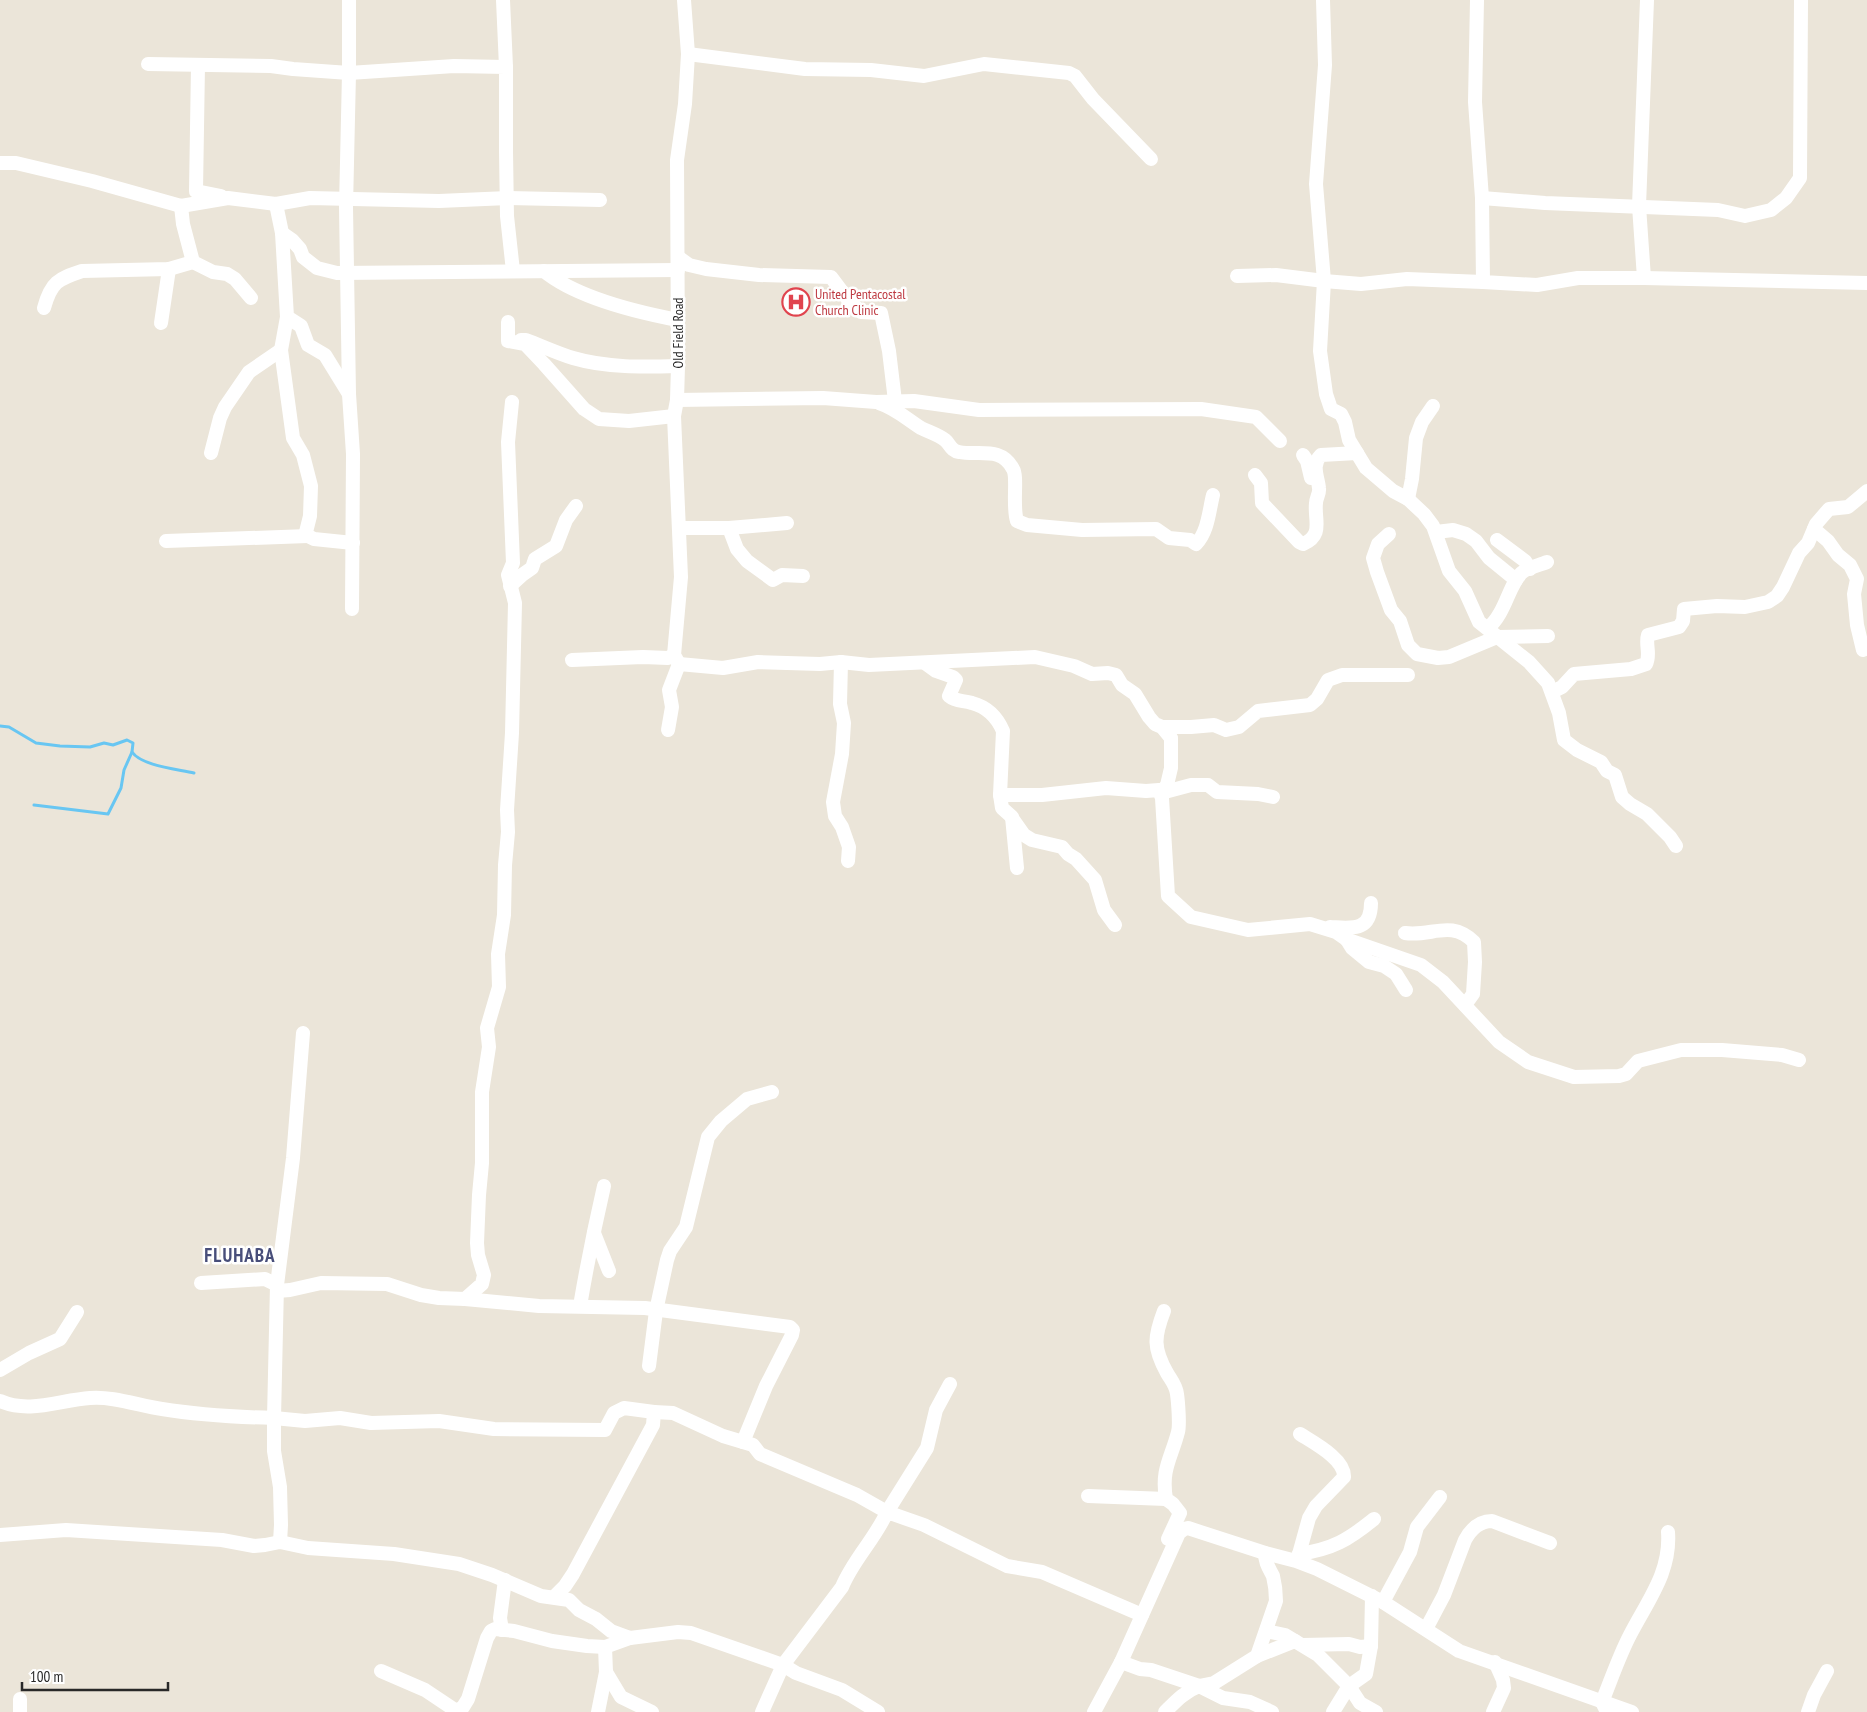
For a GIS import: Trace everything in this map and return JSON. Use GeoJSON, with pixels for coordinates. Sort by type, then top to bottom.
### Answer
{"type":"FeatureCollection","features":[{"type":"Feature","properties":{"kind":"street"},"geometry":{"type":"LineString","coordinates":[[349,0],[350,73],[346,198],[349,394],[353,454],[352,609]]}},
{"type":"Feature","properties":{"kind":"street"},"geometry":{"type":"LineString","coordinates":[[504,0],[508,216],[513,271]]}},
{"type":"Feature","properties":{"kind":"street","name":"Old Field Road"},"geometry":{"type":"LineString","coordinates":[[668,730],[672,708],[669,690],[676,660],[681,578],[674,416],[677,400],[678,366],[677,160],[685,104],[688,54],[684,0]]}},
{"type":"Feature","properties":{"kind":"street"},"geometry":{"type":"LineString","coordinates":[[1323,0],[1325,65],[1316,184],[1324,282],[1320,351],[1326,394],[1331,409],[1341,414],[1349,440],[1366,468],[1394,491],[1408,499],[1424,514],[1436,532],[1449,571],[1465,591],[1479,622],[1529,662],[1548,683],[1559,713],[1564,740],[1577,750],[1601,762],[1607,771],[1615,775],[1622,797],[1647,814],[1670,837],[1676,846]]}},
{"type":"Feature","properties":{"kind":"street"},"geometry":{"type":"LineString","coordinates":[[1477,0],[1475,102],[1482,198],[1483,282]]}},
{"type":"Feature","properties":{"kind":"street"},"geometry":{"type":"LineString","coordinates":[[1644,278],[1639,206],[1647,0]]}},
{"type":"Feature","properties":{"kind":"street"},"geometry":{"type":"LineString","coordinates":[[1482,198],[1545,203],[1718,210],[1745,216],[1771,210],[1786,198],[1800,178],[1801,0]]}},
{"type":"Feature","properties":{"kind":"street"},"geometry":{"type":"LineString","coordinates":[[688,54],[804,69],[871,70],[924,76],[984,64],[1069,73],[1076,76],[1093,99],[1151,159]]}},
{"type":"Feature","properties":{"kind":"street"},"geometry":{"type":"LineString","coordinates":[[148,64],[271,66],[350,73],[454,66],[506,67]]}},
{"type":"Feature","properties":{"kind":"street"},"geometry":{"type":"LineString","coordinates":[[198,65],[196,191],[228,198],[276,204],[310,198],[439,201],[508,198],[600,200]]}},
{"type":"Feature","properties":{"kind":"street"},"geometry":{"type":"LineString","coordinates":[[0,163],[16,164],[92,181],[181,206],[228,198]]}},
{"type":"Feature","properties":{"kind":"street"},"geometry":{"type":"LineString","coordinates":[[276,204],[282,232],[287,317],[281,350],[293,438],[303,456],[310,486],[310,516],[306,532],[308,536]]}},
{"type":"Feature","properties":{"kind":"street"},"geometry":{"type":"LineString","coordinates":[[181,206],[183,224],[193,262]]}},
{"type":"Feature","properties":{"kind":"street"},"geometry":{"type":"LineString","coordinates":[[282,232],[300,249],[303,257],[317,268],[348,274],[544,271],[678,263],[706,269],[759,275],[832,277],[849,301],[861,312],[881,313],[889,351],[895,401]]}},
{"type":"Feature","properties":{"kind":"street"},"geometry":{"type":"LineString","coordinates":[[44,308],[49,293],[61,278],[82,271],[169,268],[193,262],[213,272],[227,274],[235,279],[251,298]]}},
{"type":"Feature","properties":{"kind":"street"},"geometry":{"type":"LineString","coordinates":[[161,323],[169,268]]}},
{"type":"Feature","properties":{"kind":"street"},"geometry":{"type":"LineString","coordinates":[[544,271],[556,281],[586,295],[642,312],[678,320]]}},
{"type":"Feature","properties":{"kind":"street"},"geometry":{"type":"LineString","coordinates":[[1237,276],[1276,275],[1324,282],[1361,284],[1407,279],[1537,285],[1578,278],[1867,283]]}},
{"type":"Feature","properties":{"kind":"street"},"geometry":{"type":"LineString","coordinates":[[287,317],[301,326],[308,345],[325,356],[349,394]]}},
{"type":"Feature","properties":{"kind":"street"},"geometry":{"type":"LineString","coordinates":[[508,322],[508,341]]}},
{"type":"Feature","properties":{"kind":"street"},"geometry":{"type":"LineString","coordinates":[[508,341],[526,340],[573,358],[608,365],[641,367],[678,366]]}},
{"type":"Feature","properties":{"kind":"street"},"geometry":{"type":"LineString","coordinates":[[508,341],[525,344],[584,409],[599,419],[629,421],[674,416]]}},
{"type":"Feature","properties":{"kind":"street"},"geometry":{"type":"LineString","coordinates":[[211,454],[220,418],[225,407],[249,372],[281,350]]}},
{"type":"Feature","properties":{"kind":"street"},"geometry":{"type":"LineString","coordinates":[[677,400],[823,398],[876,402],[914,402],[979,410],[1201,409],[1256,417],[1280,441]]}},
{"type":"Feature","properties":{"kind":"street"},"geometry":{"type":"LineString","coordinates":[[466,1299],[482,1284],[484,1274],[478,1255],[477,1243],[482,1163],[482,1092],[489,1047],[487,1028],[499,987],[498,954],[504,915],[508,832],[507,810],[512,733],[514,604],[508,575],[513,563],[508,442],[512,402]]}},
{"type":"Feature","properties":{"kind":"street"},"geometry":{"type":"LineString","coordinates":[[876,402],[890,407],[946,441],[950,448],[958,452],[981,452],[1000,455],[1007,460],[1014,470],[1014,512],[1017,521],[1027,525],[1082,530],[1156,530],[1169,538],[1190,540],[1196,544],[1202,538],[1206,528],[1213,495]]}},
{"type":"Feature","properties":{"kind":"street"},"geometry":{"type":"LineString","coordinates":[[1408,499],[1416,438],[1422,422],[1433,406]]}},
{"type":"Feature","properties":{"kind":"street"},"geometry":{"type":"LineString","coordinates":[[1255,474],[1261,483],[1262,503],[1303,544],[1309,541],[1318,526],[1316,503],[1320,490],[1315,475],[1316,463],[1321,455],[1357,453]]}},
{"type":"Feature","properties":{"kind":"street"},"geometry":{"type":"LineString","coordinates":[[1303,455],[1311,478],[1323,494],[1327,519],[1318,544]]}},
{"type":"Feature","properties":{"kind":"street"},"geometry":{"type":"LineString","coordinates":[[1552,692],[1562,687],[1574,674],[1631,669],[1646,664],[1648,659],[1648,635],[1679,627],[1683,621],[1684,609],[1717,606],[1745,607],[1768,602],[1777,596],[1783,587],[1799,553],[1808,543],[1814,529],[1829,509],[1848,507],[1867,491]]}},
{"type":"Feature","properties":{"kind":"street"},"geometry":{"type":"LineString","coordinates":[[510,586],[532,568],[536,559],[556,546],[566,520],[576,506]]}},
{"type":"Feature","properties":{"kind":"street"},"geometry":{"type":"LineString","coordinates":[[680,528],[729,528],[787,523]]}},
{"type":"Feature","properties":{"kind":"street"},"geometry":{"type":"LineString","coordinates":[[729,528],[737,548],[747,561],[774,580],[782,575],[803,576]]}},
{"type":"Feature","properties":{"kind":"street"},"geometry":{"type":"LineString","coordinates":[[1814,529],[1828,541],[1838,556],[1850,565],[1857,579],[1854,594],[1857,625],[1863,650]]}},
{"type":"Feature","properties":{"kind":"street"},"geometry":{"type":"LineString","coordinates":[[1436,532],[1453,530],[1466,534],[1476,541],[1489,558],[1516,580]]}},
{"type":"Feature","properties":{"kind":"street"},"geometry":{"type":"LineString","coordinates":[[1389,534],[1378,544],[1373,558],[1376,572],[1391,610],[1400,621],[1408,645],[1417,654],[1438,658],[1449,657],[1492,632],[1548,636]]}},
{"type":"Feature","properties":{"kind":"street"},"geometry":{"type":"LineString","coordinates":[[166,541],[308,536],[353,543]]}},
{"type":"Feature","properties":{"kind":"street"},"geometry":{"type":"LineString","coordinates":[[1497,540],[1525,560],[1530,568]]}},
{"type":"Feature","properties":{"kind":"street"},"geometry":{"type":"LineString","coordinates":[[1492,632],[1516,580],[1524,571],[1546,562]]}},
{"type":"Feature","properties":{"kind":"street"},"geometry":{"type":"LineString","coordinates":[[572,660],[643,657],[668,658],[723,668],[758,662],[820,664],[841,662],[869,665],[1035,657],[1074,666],[1092,674],[1108,673],[1116,676],[1122,685],[1136,694],[1155,724],[1162,727],[1191,728],[1214,725],[1226,730],[1239,727],[1258,711],[1310,705],[1317,698],[1328,680],[1342,675],[1408,675]]}},
{"type":"Feature","properties":{"kind":"street"},"geometry":{"type":"LineString","coordinates":[[841,662],[840,704],[844,723],[842,754],[833,802],[835,816],[842,828],[849,848],[848,861]]}},
{"type":"Feature","properties":{"kind":"street"},"geometry":{"type":"LineString","coordinates":[[925,663],[936,671],[953,677],[956,680],[949,696],[954,700],[971,702],[994,714],[1003,731],[1000,795],[1002,808],[1012,817],[1024,835],[1032,840],[1062,847],[1076,859],[1095,880],[1104,910],[1115,924]]}},
{"type":"Feature","properties":{"kind":"street"},"geometry":{"type":"LineString","coordinates":[[1162,727],[1171,738],[1172,755],[1167,785],[1161,793],[1168,896],[1190,917],[1248,930],[1310,924],[1325,927],[1355,928],[1364,925],[1371,914],[1371,903]]}},
{"type":"Feature","properties":{"kind":"street"},"geometry":{"type":"LineString","coordinates":[[1000,795],[1042,795],[1106,788],[1159,790],[1161,793],[1191,785],[1208,784],[1217,792],[1258,794],[1273,797]]}},
{"type":"Feature","properties":{"kind":"street"},"geometry":{"type":"LineString","coordinates":[[1012,817],[1017,868]]}},
{"type":"Feature","properties":{"kind":"street"},"geometry":{"type":"LineString","coordinates":[[1325,927],[1346,939],[1421,965],[1443,982],[1499,1042],[1528,1062],[1574,1077],[1618,1076],[1626,1074],[1638,1061],[1681,1050],[1722,1050],[1782,1055],[1799,1060]]}},
{"type":"Feature","properties":{"kind":"street"},"geometry":{"type":"LineString","coordinates":[[1405,933],[1414,935],[1429,931],[1452,930],[1466,934],[1474,942],[1473,994],[1465,1005]]}},
{"type":"Feature","properties":{"kind":"street"},"geometry":{"type":"LineString","coordinates":[[1346,939],[1352,948],[1368,962],[1384,966],[1396,974],[1406,990]]}},
{"type":"Feature","properties":{"kind":"street"},"geometry":{"type":"LineString","coordinates":[[280,1542],[280,1487],[274,1451],[277,1288],[293,1158],[303,1033]]}},
{"type":"Feature","properties":{"kind":"street"},"geometry":{"type":"LineString","coordinates":[[650,1366],[656,1311],[670,1251],[686,1227],[708,1138],[721,1121],[747,1099],[772,1092]]}},
{"type":"Feature","properties":{"kind":"street"},"geometry":{"type":"LineString","coordinates":[[580,1306],[589,1251],[604,1186]]}},
{"type":"Feature","properties":{"kind":"street"},"geometry":{"type":"LineString","coordinates":[[594,1233],[609,1271]]}},
{"type":"Feature","properties":{"kind":"street"},"geometry":{"type":"LineString","coordinates":[[201,1283],[264,1279],[277,1288],[290,1290],[321,1283],[387,1284],[420,1295],[439,1298],[539,1306],[644,1308],[790,1327],[793,1330],[766,1386],[743,1442]]}},
{"type":"Feature","properties":{"kind":"street"},"geometry":{"type":"LineString","coordinates":[[1164,1311],[1156,1331],[1156,1344],[1158,1355],[1174,1382],[1177,1392],[1179,1431],[1171,1449],[1164,1479],[1166,1499]]}},
{"type":"Feature","properties":{"kind":"street"},"geometry":{"type":"LineString","coordinates":[[0,1370],[28,1353],[60,1339],[77,1312]]}},
{"type":"Feature","properties":{"kind":"street"},"geometry":{"type":"LineString","coordinates":[[762,1712],[784,1665],[842,1587],[848,1573],[866,1548],[927,1448],[936,1410],[950,1384]]}},
{"type":"Feature","properties":{"kind":"street"},"geometry":{"type":"LineString","coordinates":[[0,1401],[15,1407],[32,1407],[91,1397],[118,1400],[161,1409],[226,1416],[305,1421],[340,1418],[371,1423],[439,1421],[478,1428],[547,1430],[605,1430],[614,1413],[624,1408],[672,1413],[723,1436],[753,1445],[760,1454],[857,1495],[887,1512],[924,1525],[1007,1566],[1042,1572],[1139,1614]]}},
{"type":"Feature","properties":{"kind":"street"},"geometry":{"type":"LineString","coordinates":[[554,1597],[565,1586],[585,1552],[653,1425],[654,1412]]}},
{"type":"Feature","properties":{"kind":"street"},"geometry":{"type":"LineString","coordinates":[[1297,1557],[1312,1512],[1344,1477],[1343,1466],[1300,1434]]}},
{"type":"Feature","properties":{"kind":"street"},"geometry":{"type":"LineString","coordinates":[[1088,1496],[1166,1499],[1180,1513],[1121,1662],[1094,1712]]}},
{"type":"Feature","properties":{"kind":"street"},"geometry":{"type":"LineString","coordinates":[[1333,1712],[1349,1686],[1366,1674],[1378,1599],[1410,1552],[1417,1528],[1440,1497]]}},
{"type":"Feature","properties":{"kind":"street"},"geometry":{"type":"LineString","coordinates":[[1297,1557],[1349,1539],[1374,1519]]}},
{"type":"Feature","properties":{"kind":"street"},"geometry":{"type":"LineString","coordinates":[[1426,1629],[1444,1595],[1465,1540],[1470,1531],[1477,1525],[1486,1521],[1492,1522],[1550,1543]]}},
{"type":"Feature","properties":{"kind":"street"},"geometry":{"type":"LineString","coordinates":[[1139,1614],[1179,1533],[1184,1529],[1199,1531],[1265,1553],[1297,1557],[1378,1599],[1459,1651],[1495,1662],[1604,1707],[1632,1712]]}},
{"type":"Feature","properties":{"kind":"street"},"geometry":{"type":"LineString","coordinates":[[0,1534],[66,1530],[222,1540],[254,1546],[280,1542],[308,1548],[394,1554],[458,1564],[492,1574],[541,1596],[570,1600],[579,1610],[596,1619],[610,1631],[630,1638]]}},
{"type":"Feature","properties":{"kind":"street"},"geometry":{"type":"LineString","coordinates":[[1604,1707],[1630,1635],[1643,1614],[1664,1570],[1668,1555],[1668,1532]]}},
{"type":"Feature","properties":{"kind":"street"},"geometry":{"type":"LineString","coordinates":[[1257,1656],[1276,1601],[1276,1592],[1265,1560],[1265,1553]]}},
{"type":"Feature","properties":{"kind":"street"},"geometry":{"type":"LineString","coordinates":[[502,1630],[500,1618],[505,1580]]}},
{"type":"Feature","properties":{"kind":"street"},"geometry":{"type":"LineString","coordinates":[[381,1671],[425,1690],[456,1712],[468,1699],[491,1631],[495,1629],[522,1633],[552,1641],[605,1647],[630,1638],[678,1632],[691,1633],[784,1665],[796,1673],[842,1690],[878,1712]]}},
{"type":"Feature","properties":{"kind":"street"},"geometry":{"type":"LineString","coordinates":[[1266,1631],[1285,1635],[1318,1655],[1349,1686],[1360,1703],[1376,1712]]}},
{"type":"Feature","properties":{"kind":"street"},"geometry":{"type":"LineString","coordinates":[[1165,1712],[1178,1697],[1188,1690],[1214,1683],[1257,1656],[1299,1643],[1371,1646]]}},
{"type":"Feature","properties":{"kind":"street"},"geometry":{"type":"LineString","coordinates":[[598,1712],[606,1672],[605,1647]]}},
{"type":"Feature","properties":{"kind":"street"},"geometry":{"type":"LineString","coordinates":[[1121,1662],[1140,1670],[1151,1670],[1199,1686],[1223,1698],[1250,1702],[1272,1712]]}},
{"type":"Feature","properties":{"kind":"street"},"geometry":{"type":"LineString","coordinates":[[1493,1712],[1504,1688],[1503,1680],[1495,1662]]}},
{"type":"Feature","properties":{"kind":"street"},"geometry":{"type":"LineString","coordinates":[[1808,1712],[1814,1694],[1827,1671]]}},
{"type":"Feature","properties":{"kind":"street"},"geometry":{"type":"LineString","coordinates":[[606,1672],[621,1697],[652,1712]]}},
{"type":"Feature","properties":{"kind":"waterway"},"geometry":{"type":"LineString","coordinates":[[0,726],[9,727],[36,743],[60,746],[90,747],[104,743],[113,745],[127,740],[133,743],[132,752],[144,761],[194,773]]}},
{"type":"Feature","properties":{"kind":"waterway"},"geometry":{"type":"LineString","coordinates":[[34,805],[108,814],[121,788],[124,770],[132,752]]}},
{"type":"Feature","properties":{"kind":"place","name":"United Pentacostal Church Clinic"},"geometry":{"type":"Point","coordinates":[796,302]}},
{"type":"Feature","properties":{"kind":"district","name":"FLUHABA"},"geometry":{"type":"Point","coordinates":[240,1255]}}]}
